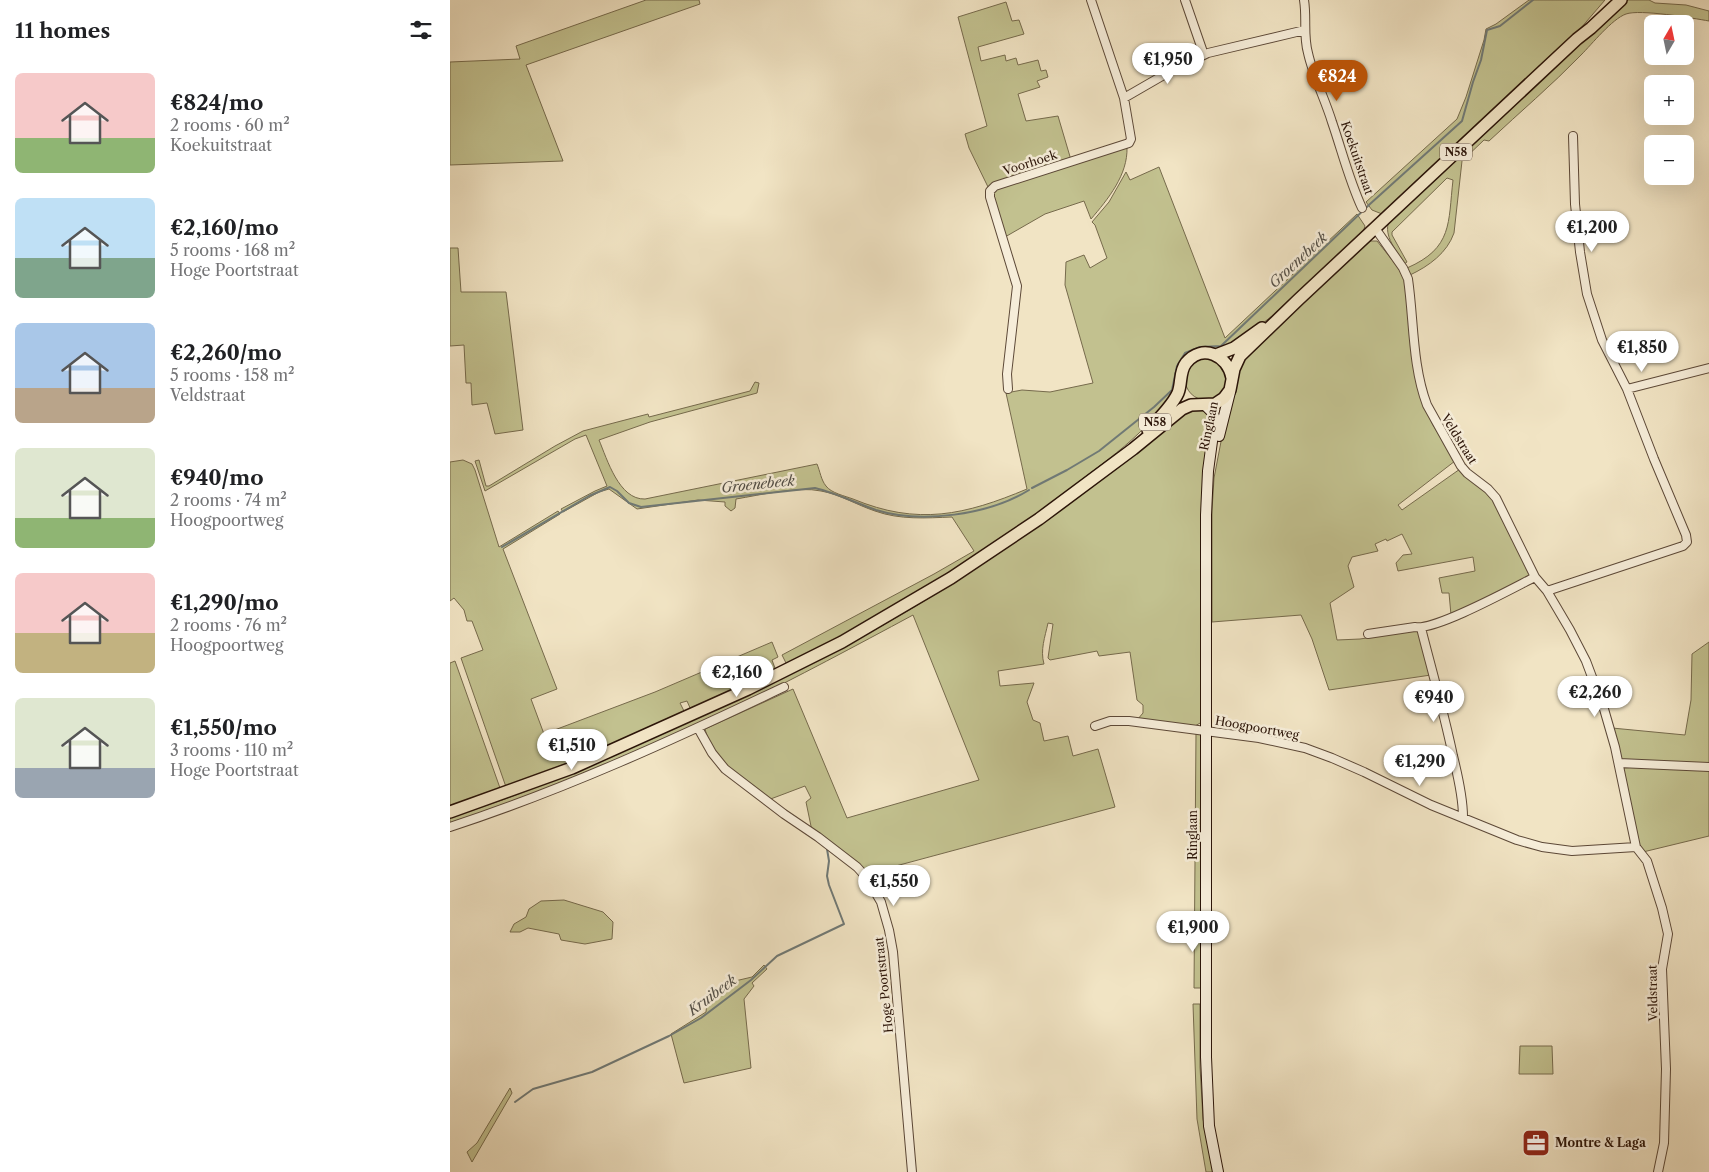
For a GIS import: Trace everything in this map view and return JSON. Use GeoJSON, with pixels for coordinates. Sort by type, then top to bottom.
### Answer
{"type":"FeatureCollection","features":[{"type":"Feature","properties":{"kind":"main road","name":"N58"},"geometry":{"type":"LineString","coordinates":[[1577,39],[1611,0]]}},
{"type":"Feature","properties":{"kind":"main road","name":"N58"},"geometry":{"type":"LineString","coordinates":[[1232,385],[1235,365],[1240,356],[1577,39],[1621,0]]}},
{"type":"Feature","properties":{"kind":"main road","name":"N58"},"geometry":{"type":"LineString","coordinates":[[1216,355],[1234,348],[1298,300]]}},
{"type":"Feature","properties":{"kind":"main road"},"geometry":{"type":"LineString","coordinates":[[1201,354],[1216,355],[1226,362],[1231,370],[1232,385],[1224,398],[1215,404],[1202,405],[1192,401],[1186,395],[1180,379],[1182,371],[1186,363],[1193,357],[1201,354]]}},
{"type":"Feature","properties":{"kind":"main road","name":"N58"},"geometry":{"type":"LineString","coordinates":[[1119,459],[1165,411],[1178,393],[1180,379]]}},
{"type":"Feature","properties":{"kind":"main road","name":"Ringlaan"},"geometry":{"type":"LineString","coordinates":[[1207,496],[1226,402],[1232,385]]}},
{"type":"Feature","properties":{"kind":"main road","name":"N58"},"geometry":{"type":"LineString","coordinates":[[450,812],[572,768],[748,689],[842,642],[951,578],[1039,519],[1134,449],[1182,410],[1191,405],[1202,405]]}},
{"type":"Feature","properties":{"kind":"main road","name":"Ringlaan"},"geometry":{"type":"LineString","coordinates":[[1202,405],[1212,412],[1215,419],[1208,471],[1207,496],[1206,1058],[1209,1126],[1218,1172]]}},
{"type":"Feature","properties":{"kind":"street","name":"Voorhoek"},"geometry":{"type":"LineString","coordinates":[[1008,389],[1007,374],[1017,286],[990,197],[990,191],[995,186],[1129,143],[1131,139],[1124,98],[1091,0]]}},
{"type":"Feature","properties":{"kind":"street"},"geometry":{"type":"LineString","coordinates":[[1185,0],[1204,55]]}},
{"type":"Feature","properties":{"kind":"street","name":"Koekuitstraat"},"geometry":{"type":"LineString","coordinates":[[1304,0],[1308,54],[1352,186],[1362,208]]}},
{"type":"Feature","properties":{"kind":"street"},"geometry":{"type":"LineString","coordinates":[[1124,98],[1169,72],[1204,55],[1305,30]]}},
{"type":"Feature","properties":{"kind":"street"},"geometry":{"type":"LineString","coordinates":[[1547,591],[1683,546],[1687,542],[1686,535],[1628,390],[1602,340],[1587,294],[1575,204],[1573,136]]}},
{"type":"Feature","properties":{"kind":"street","name":"Veldstraat"},"geometry":{"type":"LineString","coordinates":[[1375,228],[1406,274],[1410,293],[1416,356],[1422,390],[1427,405],[1461,466],[1496,498],[1535,576],[1547,591],[1586,661],[1604,710],[1619,763],[1636,847],[1647,861],[1652,873],[1668,934],[1662,969],[1666,1069],[1664,1143],[1658,1172]]}},
{"type":"Feature","properties":{"kind":"street"},"geometry":{"type":"LineString","coordinates":[[1628,390],[1709,368]]}},
{"type":"Feature","properties":{"kind":"street"},"geometry":{"type":"LineString","coordinates":[[1368,634],[1415,627],[1421,628],[1448,619],[1535,576]]}},
{"type":"Feature","properties":{"kind":"street"},"geometry":{"type":"LineString","coordinates":[[1421,628],[1448,732],[1461,792],[1462,817]]}},
{"type":"Feature","properties":{"kind":"street"},"geometry":{"type":"LineString","coordinates":[[450,827],[510,808],[577,782],[784,687]]}},
{"type":"Feature","properties":{"kind":"street","name":"Hoogpoortweg"},"geometry":{"type":"LineString","coordinates":[[1095,726],[1110,721],[1129,721],[1259,738],[1305,748],[1332,758],[1431,805],[1526,842],[1558,850],[1586,851],[1636,847]]}},
{"type":"Feature","properties":{"kind":"street","name":"Hoge Poortstraat"},"geometry":{"type":"LineString","coordinates":[[698,728],[712,753],[725,769],[857,867],[873,887],[881,902],[893,952],[912,1172]]}},
{"type":"Feature","properties":{"kind":"street"},"geometry":{"type":"LineString","coordinates":[[1619,763],[1709,767]]}},
{"type":"Feature","properties":{"kind":"shaded area"},"geometry":{"type":"Polygon","coordinates":[[[646,0],[699,0],[700,4],[526,65],[563,161],[450,165],[450,62],[520,59],[516,46],[646,0]]]}},
{"type":"Feature","properties":{"kind":"shaded area"},"geometry":{"type":"Polygon","coordinates":[[[1529,0],[1605,0],[1580,29],[1386,211],[1382,214],[1372,210],[1366,202],[1457,119],[1466,97],[1486,29],[1529,0]]]}},
{"type":"Feature","properties":{"kind":"shaded area"},"geometry":{"type":"Polygon","coordinates":[[[1626,0],[1649,0],[1655,3],[1686,5],[1709,11],[1709,21],[1694,19],[1694,15],[1626,14],[1602,32],[1536,98],[1489,141],[1484,140],[1462,161],[1454,233],[1451,240],[1442,253],[1410,275],[1407,268],[1433,252],[1445,233],[1453,180],[1447,178],[1392,232],[1407,262],[1404,264],[1389,238],[1389,221],[1626,0]]]}},
{"type":"Feature","properties":{"kind":"shaded area"},"geometry":{"type":"Polygon","coordinates":[[[1006,2],[1012,21],[1019,20],[1024,34],[978,47],[981,61],[1005,55],[1006,61],[1016,58],[1018,65],[1038,60],[1041,71],[1046,70],[1048,77],[1037,81],[1040,87],[1018,94],[1026,121],[1058,116],[1071,160],[989,189],[969,148],[965,134],[987,126],[958,17],[1006,2]]]}},
{"type":"Feature","properties":{"kind":"shaded area"},"geometry":{"type":"Polygon","coordinates":[[[1127,147],[1121,177],[1110,195],[1091,219],[1084,201],[1045,214],[1005,237],[992,195],[996,189],[1127,147]]]}},
{"type":"Feature","properties":{"kind":"shaded area"},"geometry":{"type":"Polygon","coordinates":[[[1159,167],[1225,338],[1357,214],[1365,226],[1363,232],[1271,317],[1224,350],[1197,351],[1170,398],[1146,426],[1117,453],[1050,504],[1015,530],[941,578],[865,623],[787,665],[782,655],[974,551],[952,517],[913,518],[894,516],[875,511],[828,492],[812,490],[779,492],[736,499],[735,508],[731,511],[725,506],[725,502],[698,500],[637,509],[609,489],[599,492],[563,512],[561,509],[607,486],[586,435],[575,439],[485,491],[475,461],[479,460],[486,486],[489,486],[583,431],[648,414],[649,417],[750,391],[755,382],[759,383],[757,393],[650,422],[599,440],[610,467],[621,486],[636,498],[645,499],[817,464],[824,484],[835,492],[877,507],[920,515],[962,511],[1027,489],[1006,393],[1022,390],[1050,392],[1093,383],[1065,285],[1066,262],[1084,255],[1090,268],[1107,258],[1095,225],[1092,222],[1109,202],[1126,172],[1130,180],[1159,167]]]}},
{"type":"Feature","properties":{"kind":"shaded area"},"geometry":{"type":"Polygon","coordinates":[[[1369,241],[1377,241],[1406,280],[1424,406],[1455,461],[1398,505],[1402,510],[1460,469],[1492,498],[1531,574],[1530,577],[1451,615],[1449,593],[1442,593],[1439,578],[1475,571],[1473,557],[1398,571],[1396,563],[1403,555],[1412,554],[1402,534],[1375,544],[1378,551],[1352,557],[1348,566],[1354,587],[1330,603],[1337,640],[1360,639],[1420,630],[1431,675],[1329,690],[1312,639],[1301,615],[1212,622],[1212,511],[1214,478],[1229,400],[1241,360],[1369,241]]]}},
{"type":"Feature","properties":{"kind":"shaded area"},"geometry":{"type":"Polygon","coordinates":[[[450,248],[458,248],[461,292],[506,292],[523,430],[495,434],[487,403],[472,405],[471,383],[466,383],[464,345],[450,346],[450,248]]]}},
{"type":"Feature","properties":{"kind":"shaded area"},"geometry":{"type":"Polygon","coordinates":[[[1206,358],[1221,364],[1227,379],[1221,394],[1206,400],[1191,394],[1185,379],[1191,364],[1206,358]]]}},
{"type":"Feature","properties":{"kind":"shaded area"},"geometry":{"type":"Polygon","coordinates":[[[1191,408],[1206,410],[1211,416],[1202,722],[1193,727],[1137,720],[1143,713],[1143,705],[1137,700],[1130,652],[1099,656],[1097,651],[1050,660],[1048,658],[1053,624],[1048,623],[1044,638],[1044,664],[998,671],[1000,686],[1034,683],[1027,702],[1033,720],[1040,723],[1044,741],[1068,736],[1073,756],[1098,749],[1115,807],[866,874],[812,831],[806,802],[811,798],[805,786],[768,800],[721,762],[710,746],[705,729],[793,689],[847,818],[979,780],[913,615],[783,684],[651,748],[561,786],[450,825],[450,817],[529,790],[606,758],[785,676],[878,628],[946,587],[1018,539],[1088,488],[1191,408]]]}},
{"type":"Feature","properties":{"kind":"shaded area"},"geometry":{"type":"Polygon","coordinates":[[[463,460],[472,464],[475,470],[499,547],[558,511],[560,514],[503,549],[557,689],[531,699],[544,734],[655,692],[772,642],[778,657],[772,660],[776,671],[691,710],[687,701],[680,703],[685,713],[593,753],[506,787],[461,658],[483,650],[472,621],[467,621],[464,610],[454,598],[450,601],[450,462],[463,460]]]}},
{"type":"Feature","properties":{"kind":"shaded area"},"geometry":{"type":"Polygon","coordinates":[[[1709,642],[1709,764],[1624,761],[1620,757],[1612,728],[1685,735],[1691,700],[1692,654],[1709,642]]]}},
{"type":"Feature","properties":{"kind":"shaded area"},"geometry":{"type":"Polygon","coordinates":[[[455,661],[500,788],[450,806],[450,663],[455,661]]]}},
{"type":"Feature","properties":{"kind":"shaded area"},"geometry":{"type":"Polygon","coordinates":[[[1196,732],[1202,735],[1201,988],[1194,988],[1196,732]]]}},
{"type":"Feature","properties":{"kind":"shaded area"},"geometry":{"type":"Polygon","coordinates":[[[1624,767],[1709,769],[1709,836],[1643,852],[1639,845],[1622,769],[1624,767]]]}},
{"type":"Feature","properties":{"kind":"shaded area"},"geometry":{"type":"Polygon","coordinates":[[[564,900],[603,912],[613,922],[612,939],[585,944],[561,940],[559,934],[528,928],[520,932],[510,932],[514,924],[526,917],[529,909],[541,901],[564,900]]]}},
{"type":"Feature","properties":{"kind":"shaded area"},"geometry":{"type":"Polygon","coordinates":[[[764,965],[767,969],[752,983],[754,986],[744,999],[751,1068],[684,1083],[671,1034],[706,1012],[707,1002],[721,987],[752,977],[764,965]]]}},
{"type":"Feature","properties":{"kind":"shaded area"},"geometry":{"type":"Polygon","coordinates":[[[1193,1004],[1200,1004],[1200,1067],[1203,1119],[1213,1172],[1206,1172],[1197,1119],[1193,1004]]]}},
{"type":"Feature","properties":{"kind":"shaded area"},"geometry":{"type":"Polygon","coordinates":[[[1520,1046],[1552,1046],[1553,1074],[1519,1074],[1520,1046]]]}},
{"type":"Feature","properties":{"kind":"shaded area"},"geometry":{"type":"Polygon","coordinates":[[[510,1088],[512,1093],[472,1162],[467,1152],[477,1143],[510,1088]]]}},
{"type":"Feature","properties":{"kind":"waterway","name":"Groenebeek"},"geometry":{"type":"LineString","coordinates":[[1032,488],[1099,451],[1154,407],[1172,390],[1177,366],[1185,353],[1200,347],[1221,346],[1370,204],[1462,121],[1481,60],[1487,30],[1500,26],[1533,0]]}},
{"type":"Feature","properties":{"kind":"waterway","name":"Groenebeek"},"geometry":{"type":"LineString","coordinates":[[502,547],[589,496],[610,487],[629,503],[641,507],[815,488],[876,510],[913,516],[954,515],[975,511],[995,506],[1029,490]]}},
{"type":"Feature","properties":{"kind":"waterway","name":"Kruibeek"},"geometry":{"type":"LineString","coordinates":[[515,1102],[533,1089],[592,1072],[669,1036],[701,1018],[751,980],[777,956],[844,924],[829,885],[827,849]]}},
{"type":"Feature","properties":{"kind":"place","name":"Montre & Laga"},"geometry":{"type":"Point","coordinates":[1536,1143]}}]}
